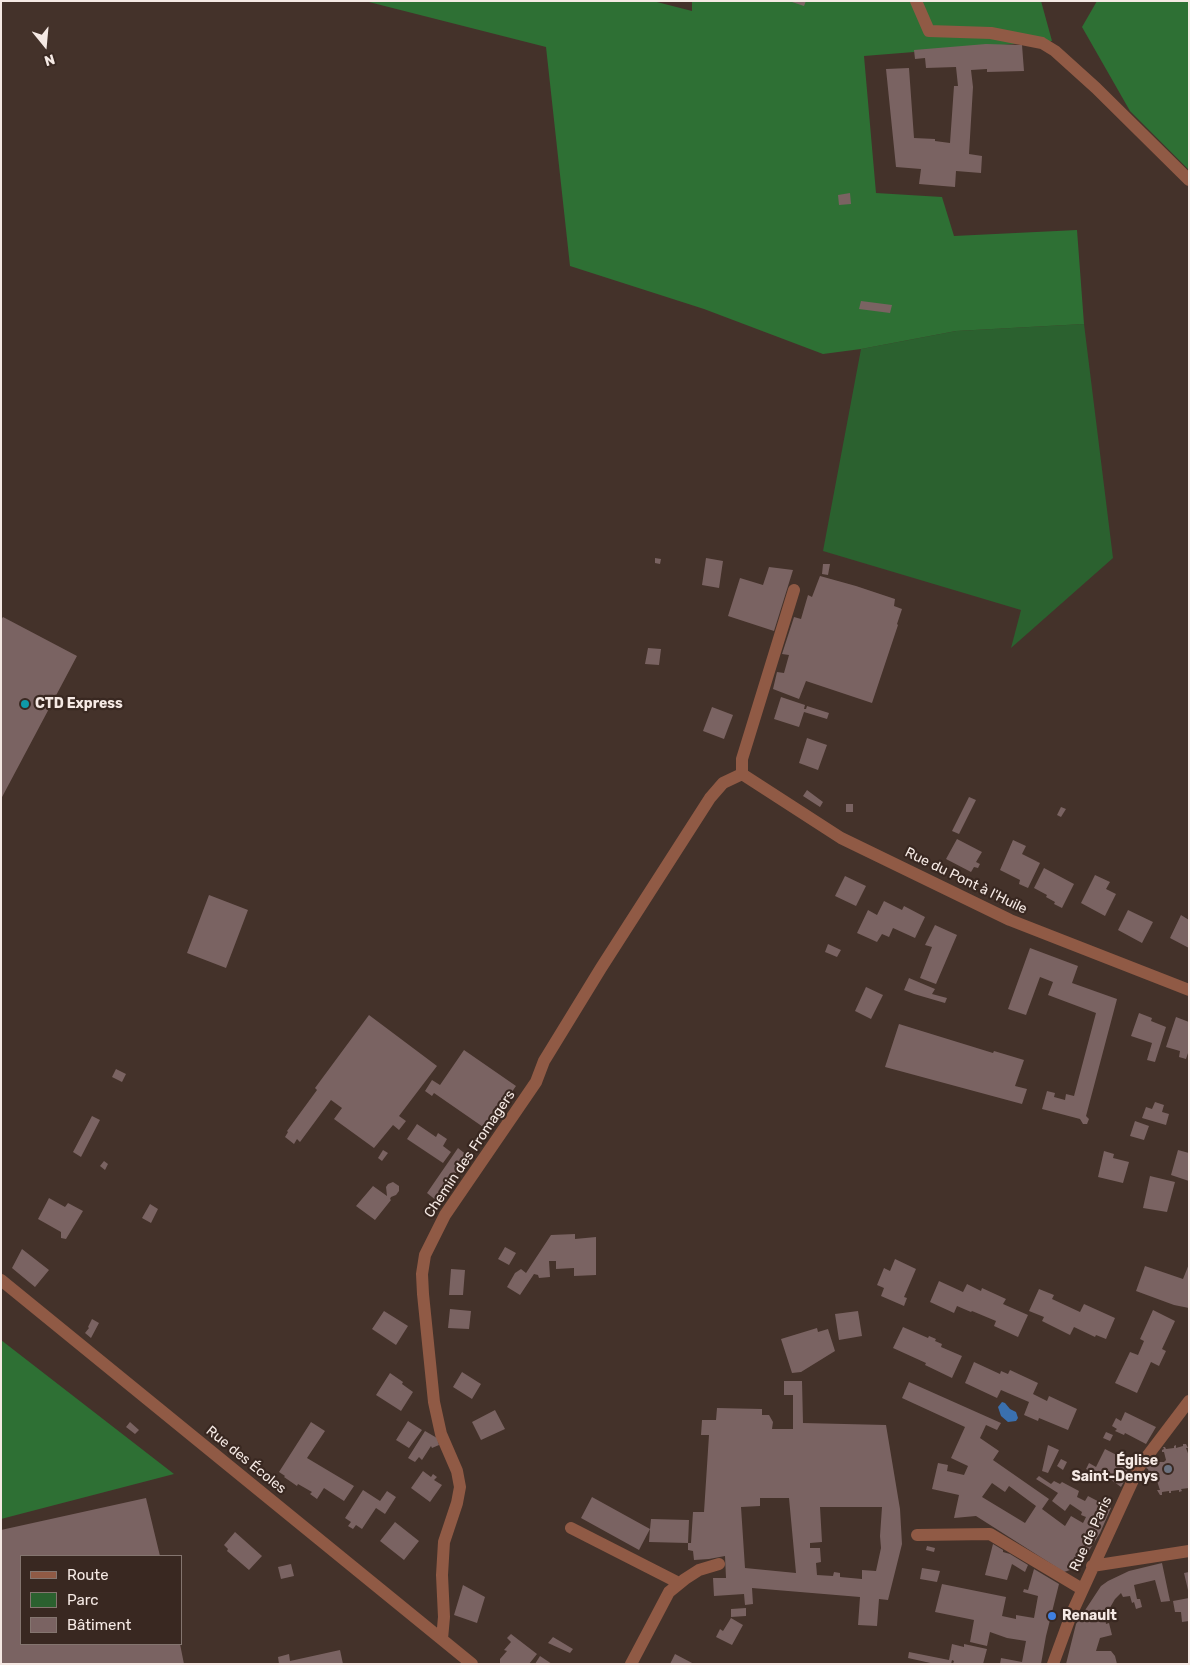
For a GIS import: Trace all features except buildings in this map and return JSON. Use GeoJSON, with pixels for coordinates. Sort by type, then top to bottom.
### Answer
{"type":"FeatureCollection","features":[{"type":"Feature","properties":{"kind":"street"},"geometry":{"type":"LineString","coordinates":[[916,1],[929,31],[991,32],[1042,43],[1055,51],[1096,88],[1189,180]]}},
{"type":"Feature","properties":{"kind":"street"},"geometry":{"type":"LineString","coordinates":[[742,774],[742,759],[794,590]]}},
{"type":"Feature","properties":{"kind":"street","name":"Rue du Pont à l'Huile"},"geometry":{"type":"LineString","coordinates":[[742,774],[841,838],[1010,920],[1189,990]]}},
{"type":"Feature","properties":{"kind":"street","name":"Chemin des Fromagers"},"geometry":{"type":"LineString","coordinates":[[442,1639],[444,1617],[443,1548],[448,1528],[458,1503],[460,1487],[457,1471],[441,1434],[434,1402],[423,1294],[422,1274],[425,1255],[445,1215],[536,1082],[544,1061],[681,841],[710,798],[723,783],[742,774]]}},
{"type":"Feature","properties":{"kind":"street","name":"Rue des Écoles"},"geometry":{"type":"LineString","coordinates":[[1,1280],[472,1664]]}},
{"type":"Feature","properties":{"kind":"street","name":"Rue de Paris"},"geometry":{"type":"LineString","coordinates":[[1053,1664],[1092,1566],[1139,1467],[1189,1402]]}},
{"type":"Feature","properties":{"kind":"street"},"geometry":{"type":"LineString","coordinates":[[571,1528],[680,1583]]}},
{"type":"Feature","properties":{"kind":"street"},"geometry":{"type":"LineString","coordinates":[[917,1535],[990,1534],[1082,1589]]}},
{"type":"Feature","properties":{"kind":"street"},"geometry":{"type":"LineString","coordinates":[[1092,1566],[1189,1551]]}},
{"type":"Feature","properties":{"kind":"street"},"geometry":{"type":"LineString","coordinates":[[631,1664],[669,1592],[699,1570],[719,1564]]}},
{"type":"Feature","properties":{"kind":"green space"},"geometry":{"type":"Polygon","coordinates":[[[365,1],[653,1],[692,11],[692,1],[1041,1],[1052,41],[864,56],[876,193],[942,197],[954,236],[1077,230],[1084,324],[956,331],[861,349],[823,354],[704,309],[570,266],[546,47],[365,1]]]}},
{"type":"Feature","properties":{"kind":"green space"},"geometry":{"type":"Polygon","coordinates":[[[1097,1],[1189,1],[1189,170],[1130,111],[1082,27],[1097,1]]]}},
{"type":"Feature","properties":{"kind":"green space"},"geometry":{"type":"Polygon","coordinates":[[[1084,324],[1113,558],[1011,648],[1021,610],[823,551],[861,349],[956,331],[1084,324]]]}},
{"type":"Feature","properties":{"kind":"green space"},"geometry":{"type":"Polygon","coordinates":[[[1,1340],[174,1474],[1,1519],[1,1340]]]}},
{"type":"Feature","properties":{"kind":"water"},"geometry":{"type":"Polygon","coordinates":[[[1002,1402],[1016,1412],[1018,1418],[1016,1421],[1008,1422],[1001,1416],[998,1407],[1002,1402]]]}},
{"type":"Feature","properties":{"kind":"place","name":"CTD Express"},"geometry":{"type":"Point","coordinates":[25,704]}},
{"type":"Feature","properties":{"kind":"place","name":"Église Saint-Denys"},"geometry":{"type":"Point","coordinates":[1168,1469]}},
{"type":"Feature","properties":{"kind":"place","name":"Renault"},"geometry":{"type":"Point","coordinates":[1052,1616]}}]}
